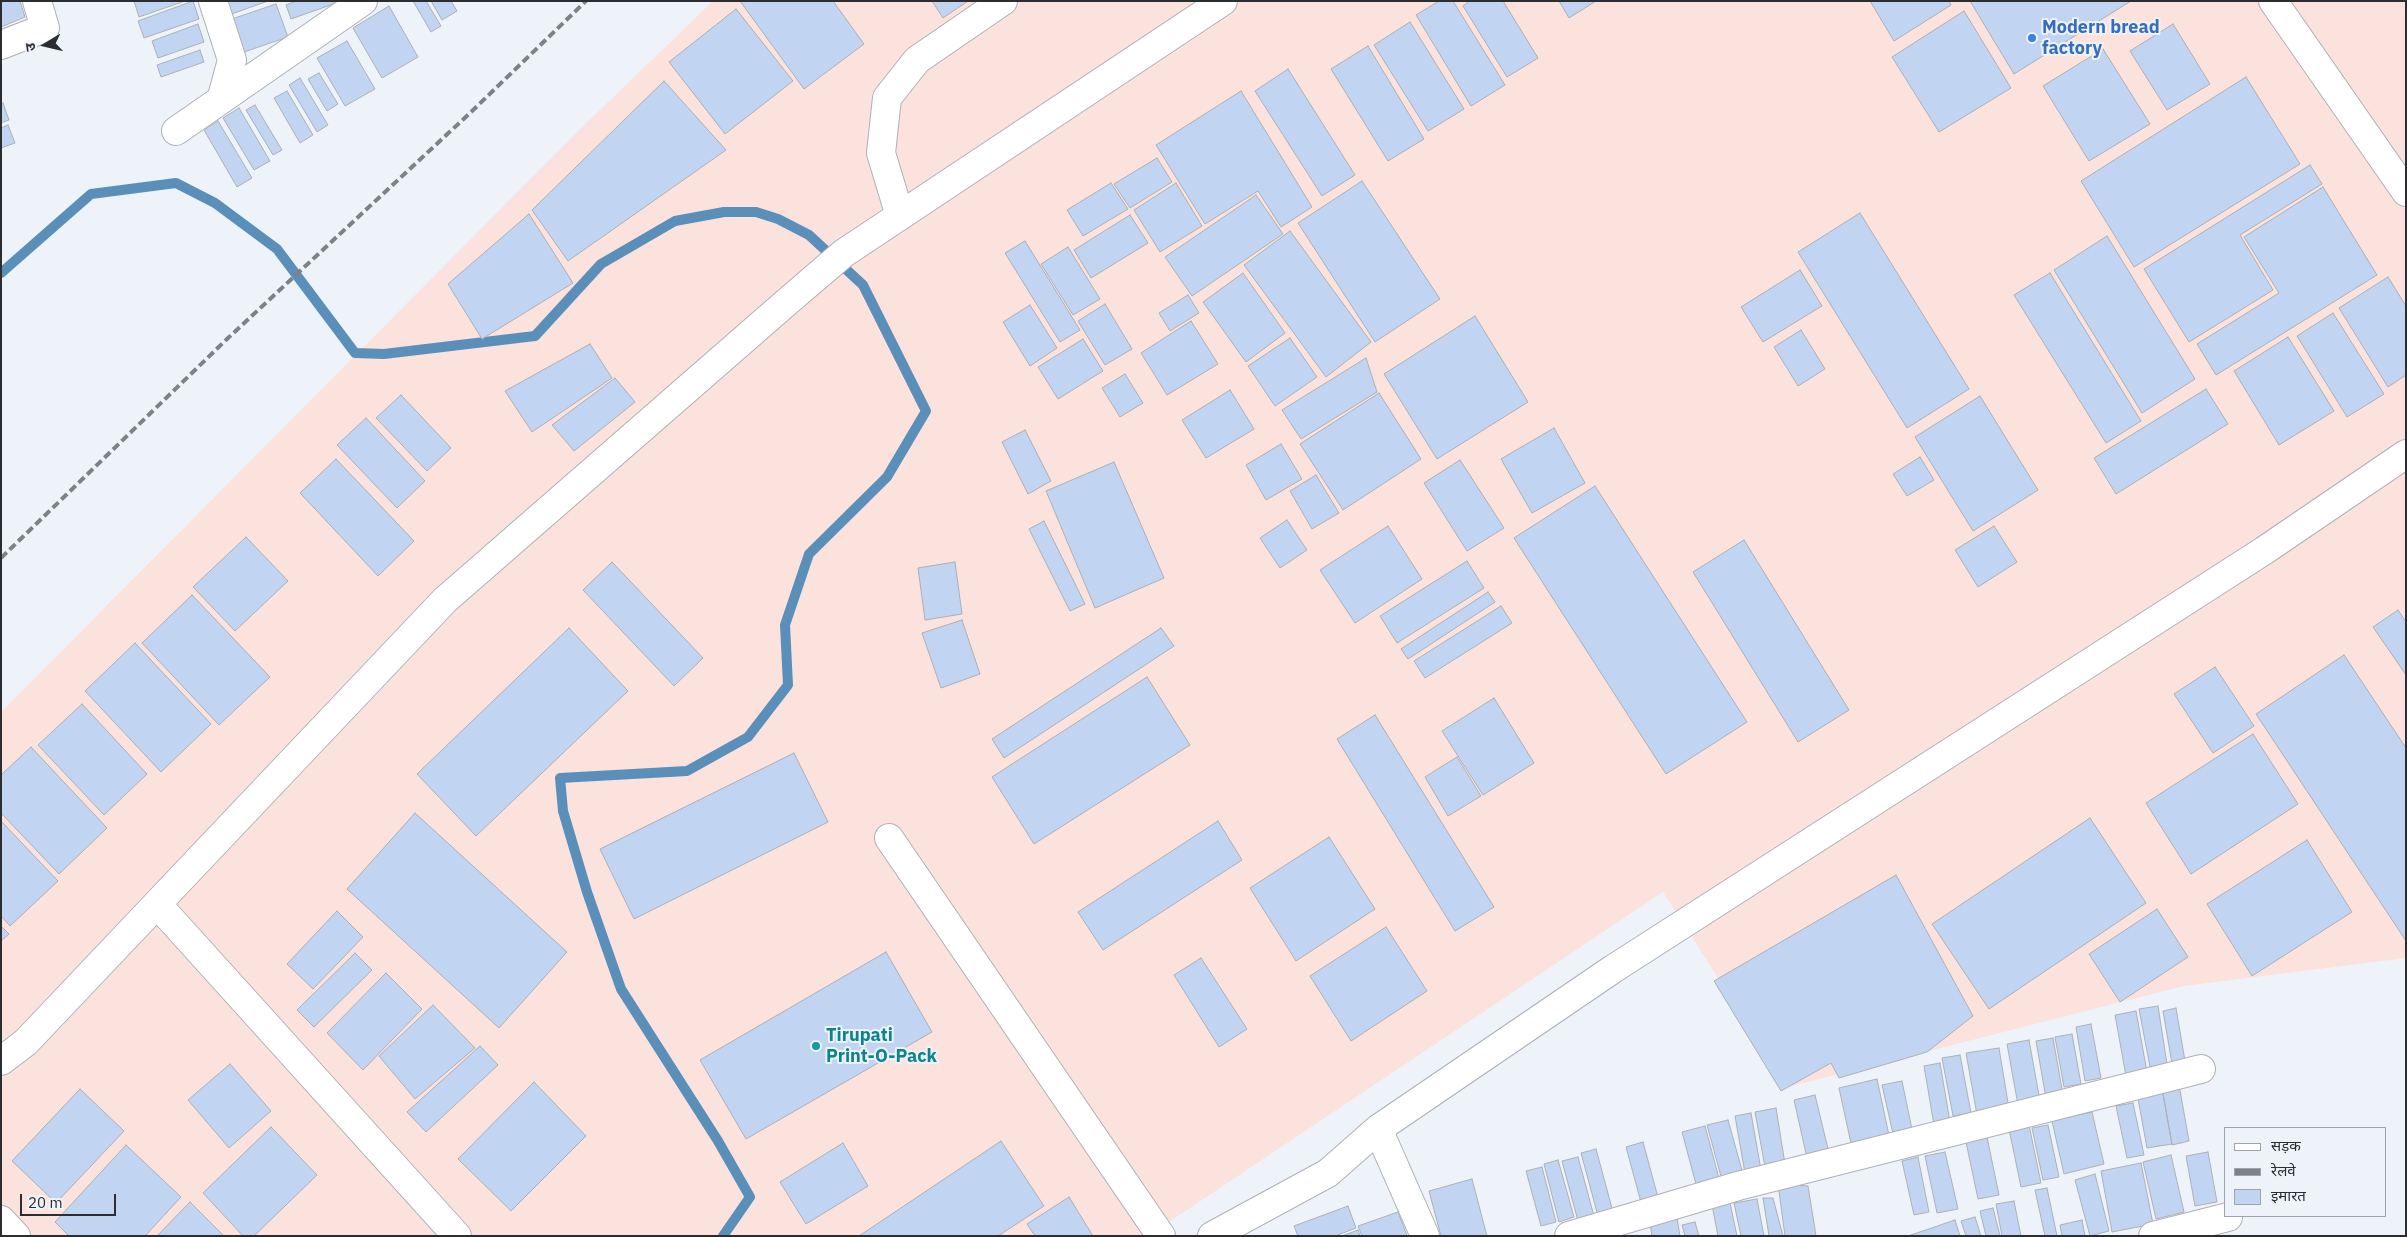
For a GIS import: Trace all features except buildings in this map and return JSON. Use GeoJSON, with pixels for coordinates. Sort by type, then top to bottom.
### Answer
{"type":"FeatureCollection","features":[{"type":"Feature","properties":{"kind":"street"},"geometry":{"type":"LineString","coordinates":[[1,45],[45,28],[38,1]]}},
{"type":"Feature","properties":{"kind":"street"},"geometry":{"type":"LineString","coordinates":[[213,1],[232,60],[222,97]]}},
{"type":"Feature","properties":{"kind":"street"},"geometry":{"type":"LineString","coordinates":[[900,216],[881,153],[888,98],[917,60],[1003,1]]}},
{"type":"Feature","properties":{"kind":"street"},"geometry":{"type":"LineString","coordinates":[[1,1061],[26,1042],[445,600],[788,301],[844,253],[1223,1]]}},
{"type":"Feature","properties":{"kind":"street"},"geometry":{"type":"LineString","coordinates":[[2273,1],[2406,192]]}},
{"type":"Feature","properties":{"kind":"street"},"geometry":{"type":"LineString","coordinates":[[176,131],[355,4]]}},
{"type":"Feature","properties":{"kind":"street"},"geometry":{"type":"LineString","coordinates":[[1212,1236],[1328,1173],[1378,1129],[1613,969],[2265,550],[2406,454]]}},
{"type":"Feature","properties":{"kind":"street"},"geometry":{"type":"LineString","coordinates":[[889,838],[1161,1236]]}},
{"type":"Feature","properties":{"kind":"street"},"geometry":{"type":"LineString","coordinates":[[157,904],[458,1236]]}},
{"type":"Feature","properties":{"kind":"street"},"geometry":{"type":"LineString","coordinates":[[1570,1236],[1738,1186],[2201,1069]]}},
{"type":"Feature","properties":{"kind":"street"},"geometry":{"type":"LineString","coordinates":[[1378,1129],[1425,1236]]}},
{"type":"Feature","properties":{"kind":"street"},"geometry":{"type":"LineString","coordinates":[[2153,1236],[2224,1217]]}},
{"type":"Feature","properties":{"kind":"street"},"geometry":{"type":"LineString","coordinates":[[1,1220],[16,1236]]}},
{"type":"Feature","properties":{"kind":"shaded area"},"geometry":{"type":"Polygon","coordinates":[[[713,1],[2406,1],[2406,958],[2184,986],[1788,1087],[1663,892],[1148,1236],[1,1236],[1,712],[578,131],[713,1]]]}},
{"type":"Feature","properties":{"kind":"waterway"},"geometry":{"type":"LineString","coordinates":[[1,273],[91,194],[176,183],[215,203],[277,249],[355,353],[384,354],[535,336],[601,264],[675,221],[724,212],[756,212],[778,219],[809,235],[863,285],[926,411],[887,477],[809,554],[785,625],[788,685],[748,737],[687,771],[560,778],[563,811],[587,892],[621,989],[718,1141],[750,1197],[723,1236]]}},
{"type":"Feature","properties":{"kind":"railway"},"geometry":{"type":"LineString","coordinates":[[1,558],[227,339],[470,113],[586,1]]}},
{"type":"Feature","properties":{"kind":"place","name":"Modern bread factory"},"geometry":{"type":"Point","coordinates":[2032,38]}},
{"type":"Feature","properties":{"kind":"place","name":"Tirupati Print-O-Pack"},"geometry":{"type":"Point","coordinates":[816,1046]}}]}
